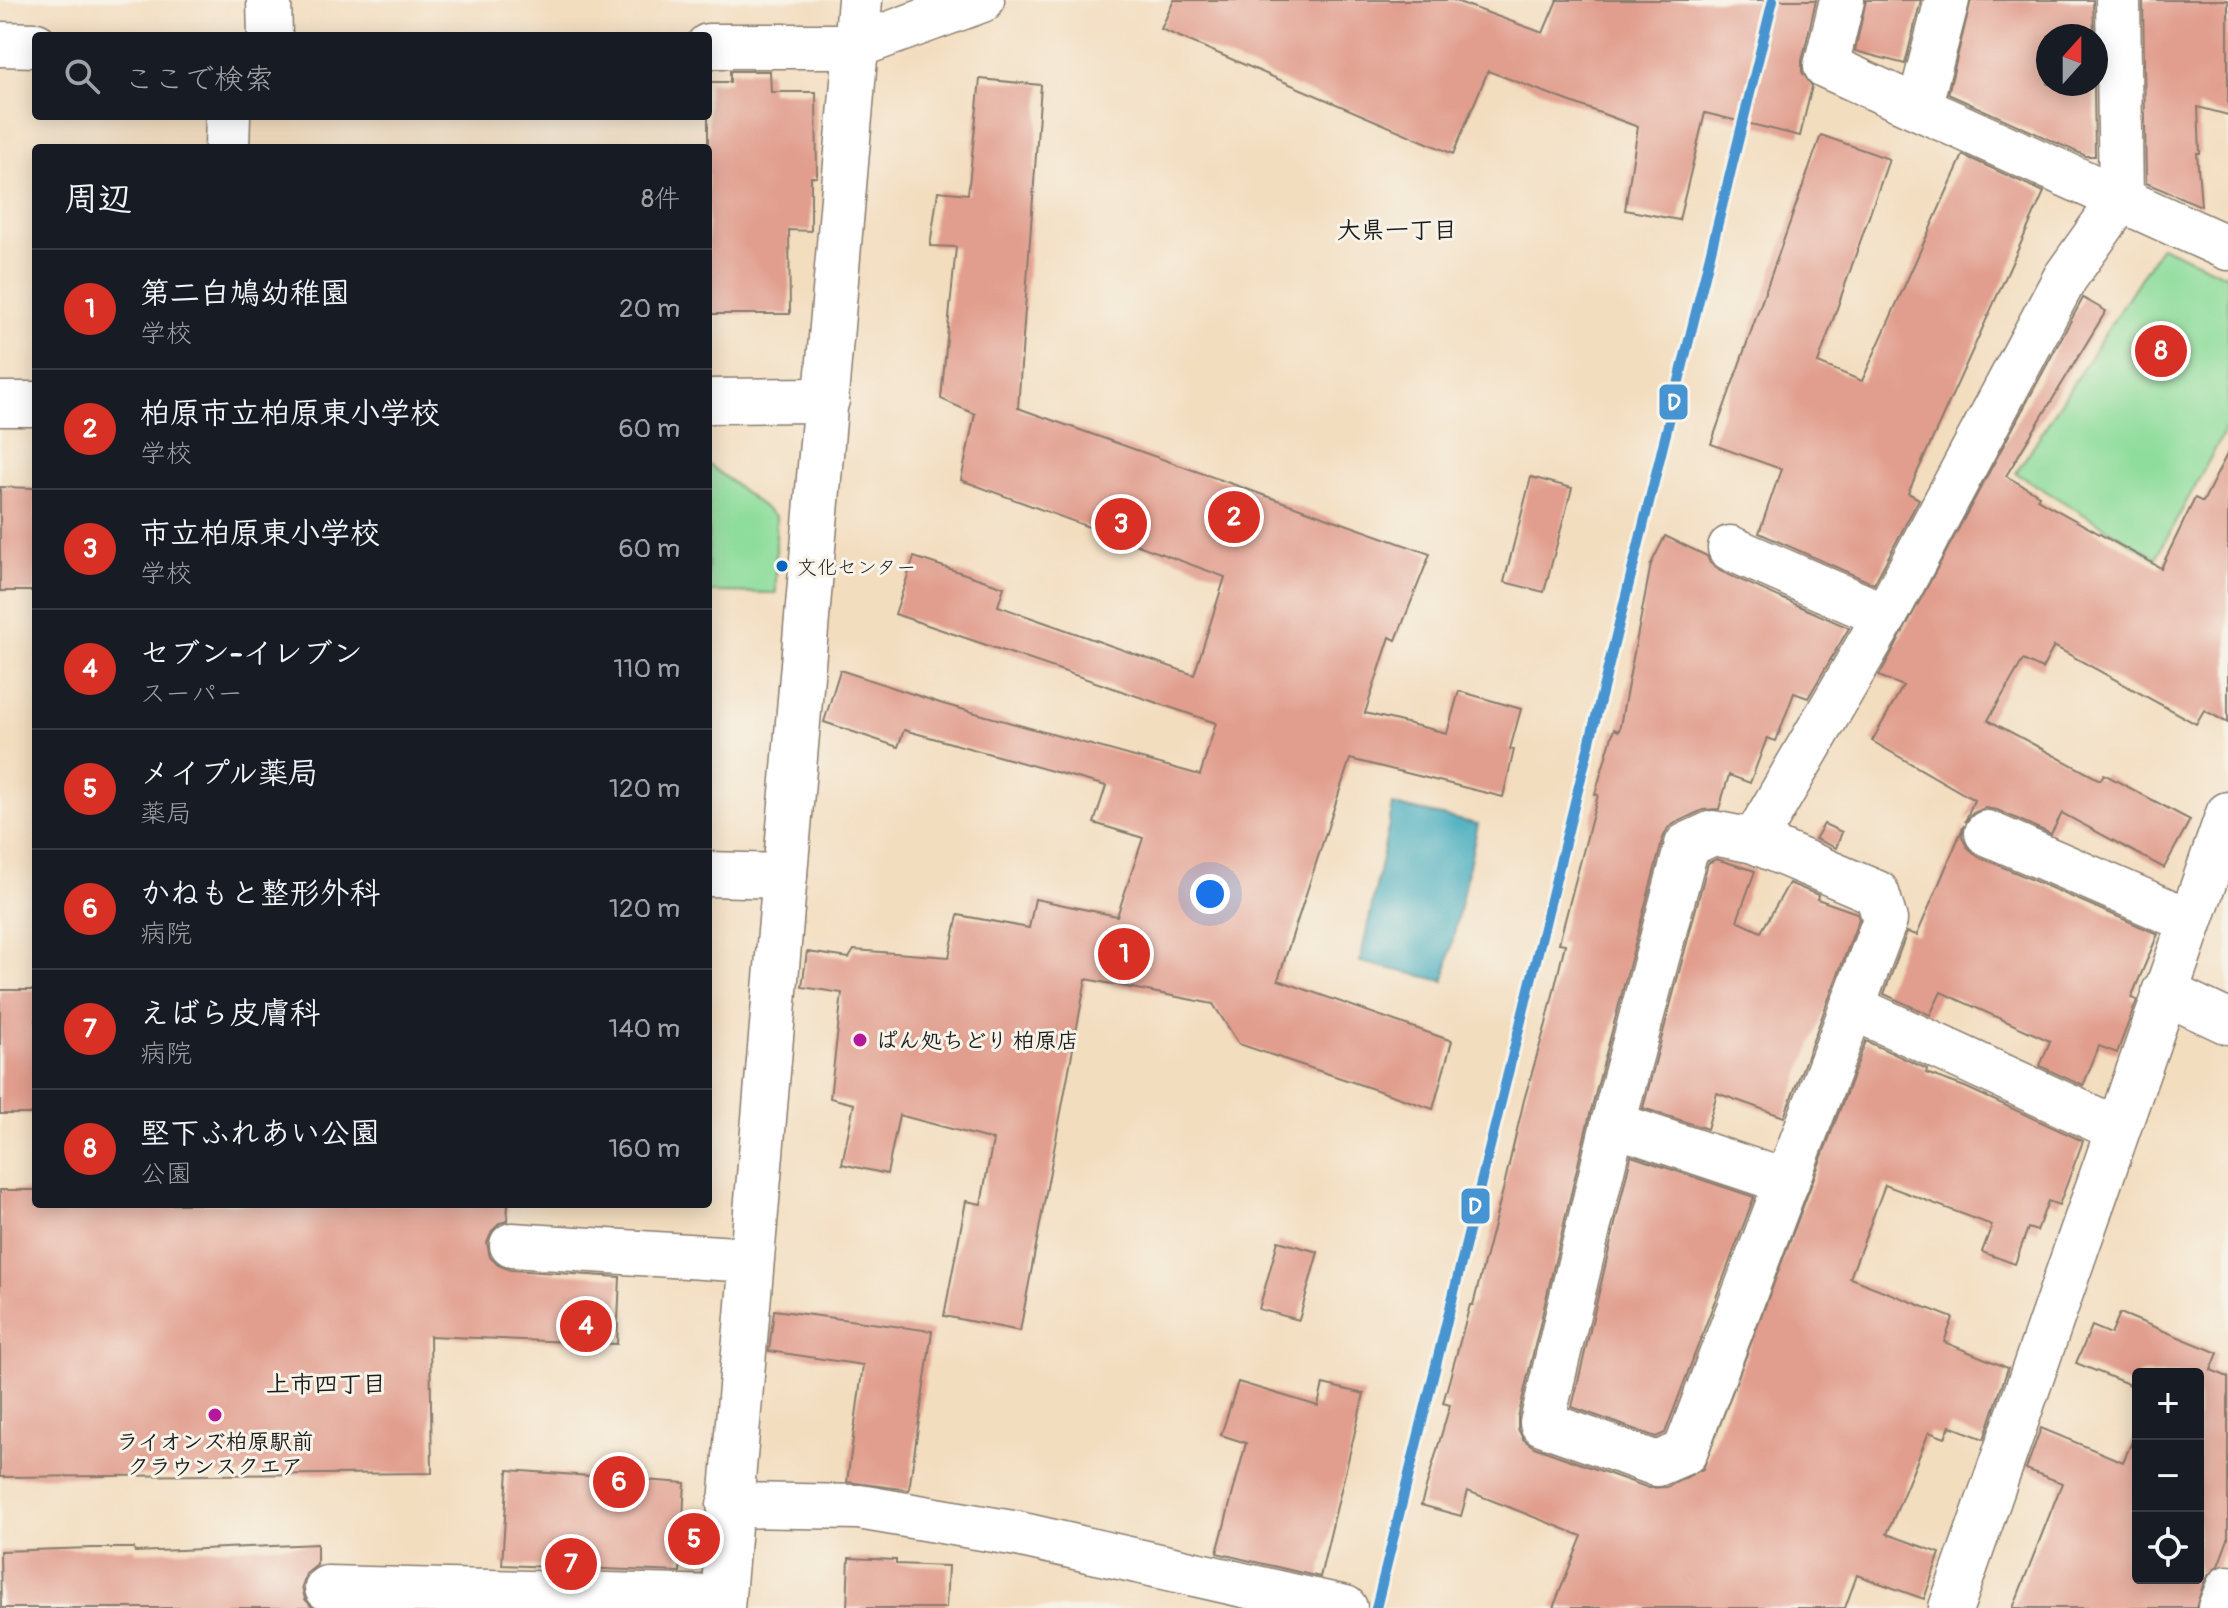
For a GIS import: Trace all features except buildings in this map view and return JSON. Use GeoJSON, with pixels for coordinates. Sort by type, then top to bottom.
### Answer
{"type":"FeatureCollection","features":[{"type":"Feature","properties":{"kind":"street"},"geometry":{"type":"LineString","coordinates":[[269,0],[270,32]]}},
{"type":"Feature","properties":{"kind":"street"},"geometry":{"type":"LineString","coordinates":[[327,1588],[722,1603],[860,0]]}},
{"type":"Feature","properties":{"kind":"street"},"geometry":{"type":"LineString","coordinates":[[712,46],[856,46],[982,0]]}},
{"type":"Feature","properties":{"kind":"street"},"geometry":{"type":"LineString","coordinates":[[1842,0],[1826,66],[2228,248]]}},
{"type":"Feature","properties":{"kind":"street"},"geometry":{"type":"LineString","coordinates":[[1919,108],[1947,0]]}},
{"type":"Feature","properties":{"kind":"street"},"geometry":{"type":"LineString","coordinates":[[1754,841],[1885,616],[2065,278],[2121,199],[2118,0]]}},
{"type":"Feature","properties":{"kind":"street"},"geometry":{"type":"LineString","coordinates":[[0,44],[32,45]]}},
{"type":"Feature","properties":{"kind":"street"},"geometry":{"type":"LineString","coordinates":[[227,144],[228,120]]}},
{"type":"Feature","properties":{"kind":"street"},"geometry":{"type":"LineString","coordinates":[[712,401],[827,400]]}},
{"type":"Feature","properties":{"kind":"street"},"geometry":{"type":"LineString","coordinates":[[0,404],[32,404]]}},
{"type":"Feature","properties":{"kind":"street"},"geometry":{"type":"LineString","coordinates":[[1730,548],[1885,616]]}},
{"type":"Feature","properties":{"kind":"street"},"geometry":{"type":"LineString","coordinates":[[1951,1608],[2228,814]]}},
{"type":"Feature","properties":{"kind":"street"},"geometry":{"type":"LineString","coordinates":[[1713,833],[1754,841],[1877,893],[1885,920],[1685,1452],[1657,1464],[1542,1423],[1613,1124],[1687,845],[1713,833]]}},
{"type":"Feature","properties":{"kind":"street"},"geometry":{"type":"LineString","coordinates":[[1987,833],[2190,921]]}},
{"type":"Feature","properties":{"kind":"street"},"geometry":{"type":"LineString","coordinates":[[712,874],[785,876]]}},
{"type":"Feature","properties":{"kind":"street"},"geometry":{"type":"LineString","coordinates":[[2164,992],[2228,1022]]}},
{"type":"Feature","properties":{"kind":"street"},"geometry":{"type":"LineString","coordinates":[[1852,1007],[2117,1129]]}},
{"type":"Feature","properties":{"kind":"street"},"geometry":{"type":"LineString","coordinates":[[1613,1124],[1787,1182]]}},
{"type":"Feature","properties":{"kind":"street"},"geometry":{"type":"LineString","coordinates":[[512,1245],[751,1260]]}},
{"type":"Feature","properties":{"kind":"street"},"geometry":{"type":"LineString","coordinates":[[729,1505],[859,1507],[888,1511],[1018,1534],[1345,1608]]}},
{"type":"Feature","properties":{"kind":"street"},"geometry":{"type":"LineString","coordinates":[[2220,1608],[2228,1588]]}},
{"type":"Feature","properties":{"kind":"green space"},"geometry":{"type":"Polygon","coordinates":[[[2161,246],[2228,276],[2228,425],[2156,558],[2016,473],[2161,246]]]}},
{"type":"Feature","properties":{"kind":"green space"},"geometry":{"type":"Polygon","coordinates":[[[712,467],[776,517],[776,593],[712,592],[712,467]]]}},
{"type":"Feature","properties":{"kind":"water"},"geometry":{"type":"Polygon","coordinates":[[[1393,805],[1478,824],[1444,981],[1360,962],[1393,805]]]}},
{"type":"Feature","properties":{"kind":"transit line","name":"D"},"geometry":{"type":"LineString","coordinates":[[1376,1608],[1773,0]]}},
{"type":"Feature","properties":{"kind":"place","name":"堅下ふれあい公園"},"geometry":{"type":"Point","coordinates":[2161,351]}},
{"type":"Feature","properties":{"kind":"place","name":"柏原市立柏原東小学校"},"geometry":{"type":"Point","coordinates":[1234,517]}},
{"type":"Feature","properties":{"kind":"place","name":"市立柏原東小学校"},"geometry":{"type":"Point","coordinates":[1121,524]}},
{"type":"Feature","properties":{"kind":"place","name":"文化センター"},"geometry":{"type":"Point","coordinates":[782,566]}},
{"type":"Feature","properties":{"kind":"place","name":"第二白鳩幼稚園"},"geometry":{"type":"Point","coordinates":[1124,954]}},
{"type":"Feature","properties":{"kind":"place","name":"ぱん処ちどり 柏原店"},"geometry":{"type":"Point","coordinates":[860,1040]}},
{"type":"Feature","properties":{"kind":"place","name":"セブン-イレブン"},"geometry":{"type":"Point","coordinates":[586,1326]}},
{"type":"Feature","properties":{"kind":"place","name":"ライオンズ柏原駅前 クラウンスクエア"},"geometry":{"type":"Point","coordinates":[215,1415]}},
{"type":"Feature","properties":{"kind":"place","name":"かねもと整形外科"},"geometry":{"type":"Point","coordinates":[619,1482]}},
{"type":"Feature","properties":{"kind":"place","name":"メイプル薬局"},"geometry":{"type":"Point","coordinates":[694,1539]}},
{"type":"Feature","properties":{"kind":"place","name":"えばら皮膚科"},"geometry":{"type":"Point","coordinates":[571,1564]}},
{"type":"Feature","properties":{"kind":"district","name":"大県一丁目"},"geometry":{"type":"Point","coordinates":[1397,230]}},
{"type":"Feature","properties":{"kind":"district","name":"上市四丁目"},"geometry":{"type":"Point","coordinates":[326,1384]}}]}
